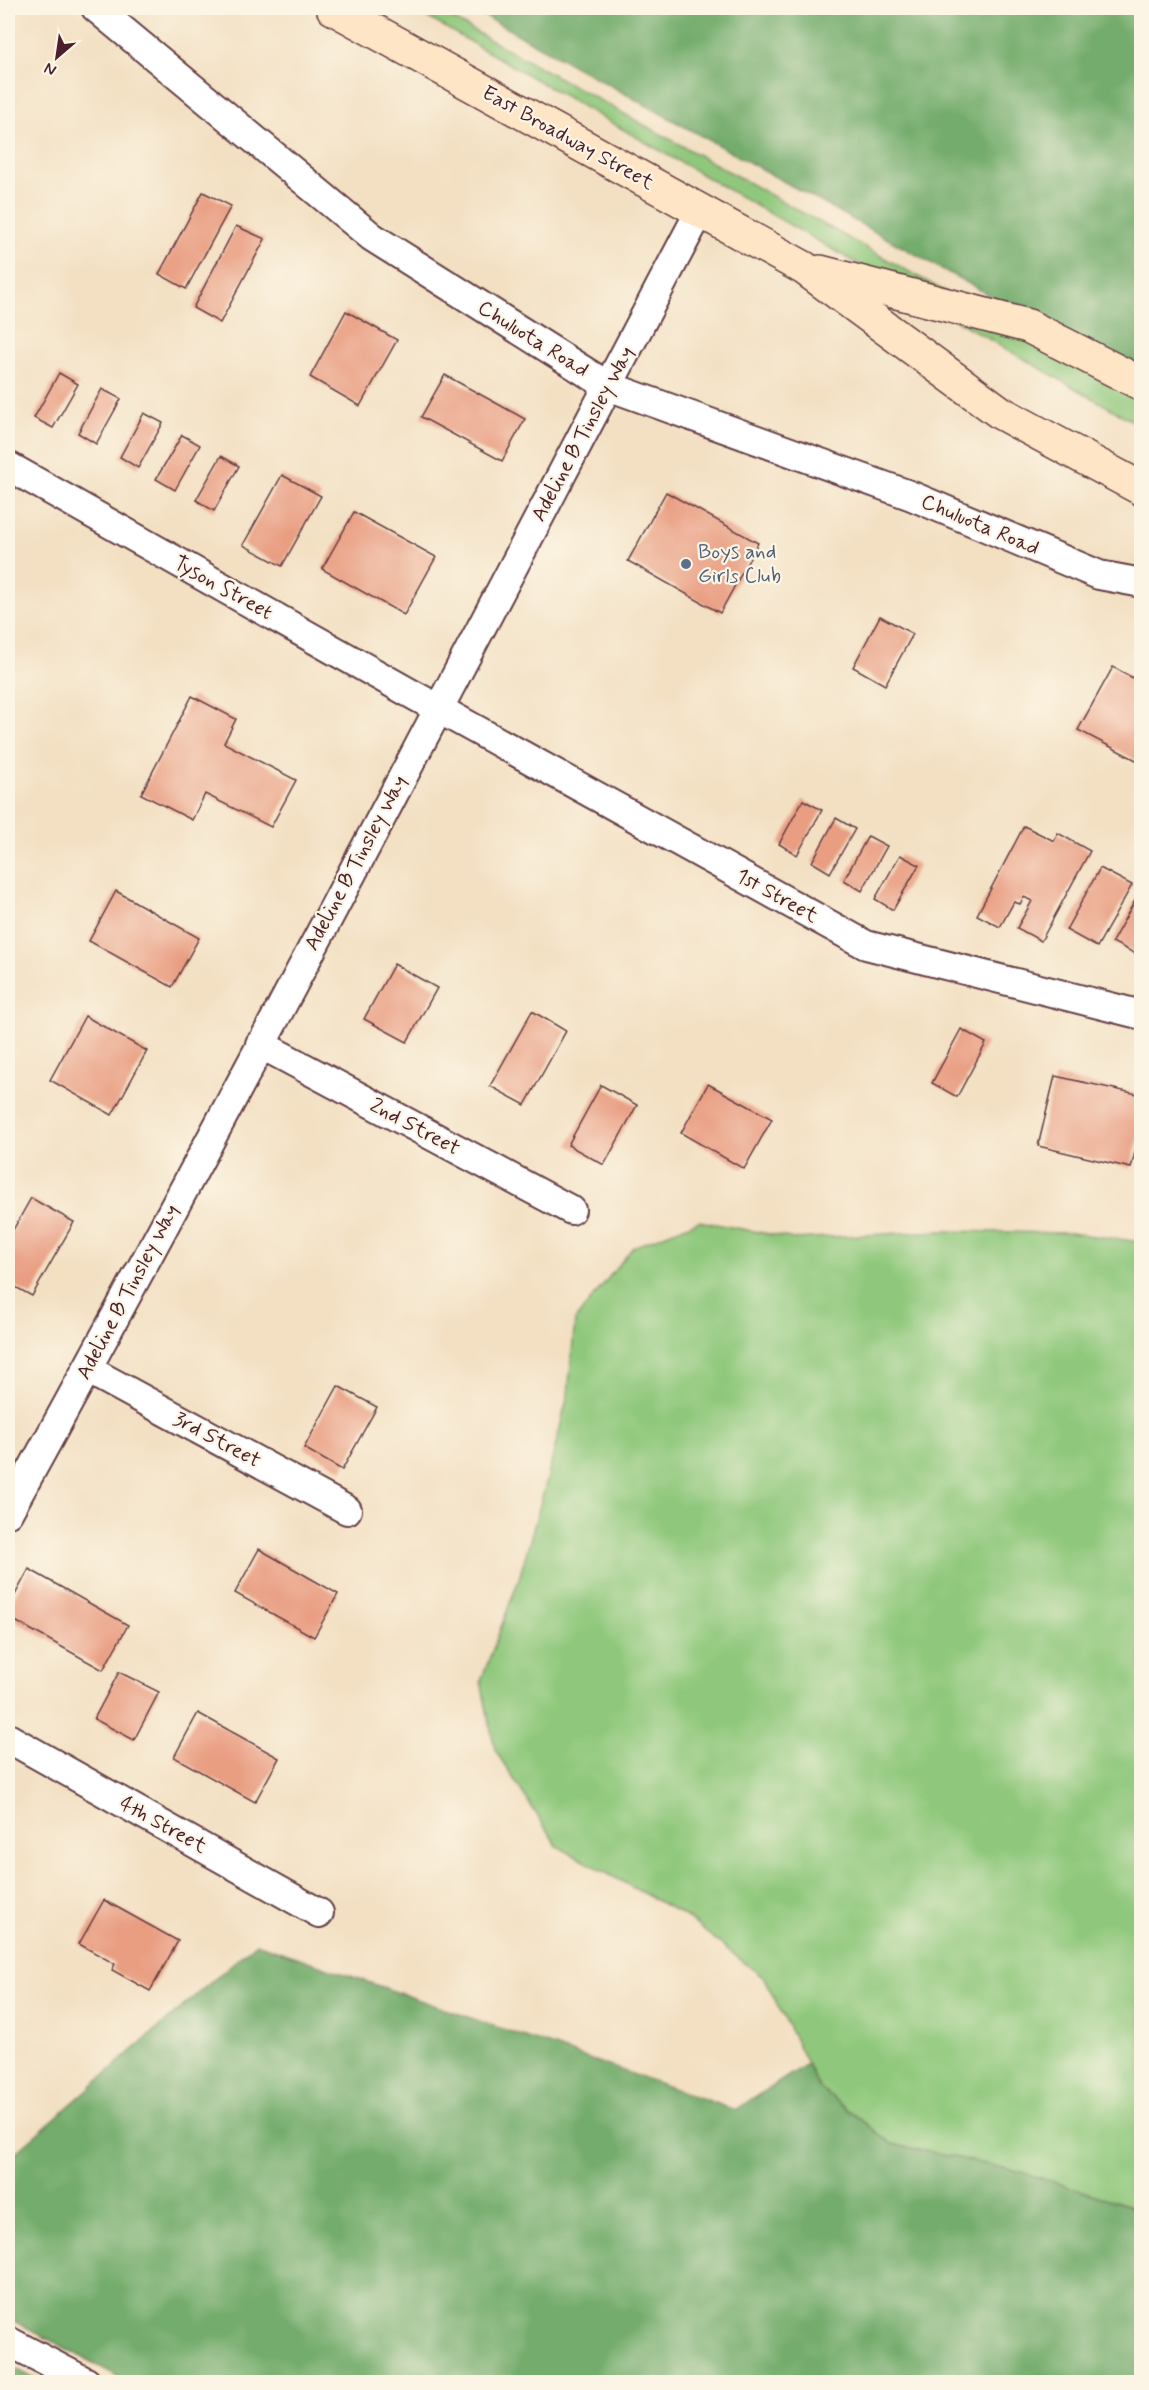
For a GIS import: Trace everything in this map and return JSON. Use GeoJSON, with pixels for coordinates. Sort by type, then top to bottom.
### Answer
{"type":"FeatureCollection","features":[{"type":"Feature","properties":{"kind":"main road","name":"East Broadway Street"},"geometry":{"type":"LineString","coordinates":[[333,8],[804,268],[1001,413],[1142,489]]}},
{"type":"Feature","properties":{"kind":"main road","name":"East Broadway Street"},"geometry":{"type":"LineString","coordinates":[[804,268],[1028,326],[1142,384]]}},
{"type":"Feature","properties":{"kind":"street","name":"Chuluota Road"},"geometry":{"type":"LineString","coordinates":[[96,8],[372,237],[608,386],[912,496],[1099,575],[1142,583]]}},
{"type":"Feature","properties":{"kind":"street","name":"Adeline B Tinsley Way"},"geometry":{"type":"LineString","coordinates":[[8,1514],[439,710],[700,211]]}},
{"type":"Feature","properties":{"kind":"street","name":"Tyson Street"},"geometry":{"type":"LineString","coordinates":[[8,466],[439,710]]}},
{"type":"Feature","properties":{"kind":"street","name":"1st Street"},"geometry":{"type":"LineString","coordinates":[[439,710],[866,945],[1142,1015]]}},
{"type":"Feature","properties":{"kind":"street","name":"2nd Street"},"geometry":{"type":"LineString","coordinates":[[260,1044],[571,1210]]}},
{"type":"Feature","properties":{"kind":"street","name":"3rd Street"},"geometry":{"type":"LineString","coordinates":[[87,1369],[347,1510]]}},
{"type":"Feature","properties":{"kind":"street","name":"4th Street"},"geometry":{"type":"LineString","coordinates":[[8,1738],[319,1912]]}},
{"type":"Feature","properties":{"kind":"street"},"geometry":{"type":"LineString","coordinates":[[8,2341],[86,2382]]}},
{"type":"Feature","properties":{"kind":"green space"},"geometry":{"type":"Polygon","coordinates":[[[420,8],[433,8],[1141,400],[1141,426],[418,12],[420,8]]]}},
{"type":"Feature","properties":{"kind":"green space"},"geometry":{"type":"Polygon","coordinates":[[[470,8],[1141,8],[1141,379],[470,8]]]}},
{"type":"Feature","properties":{"kind":"green space"},"geometry":{"type":"Polygon","coordinates":[[[699,1221],[795,1239],[939,1231],[1070,1233],[1141,1242],[1141,2225],[1130,2206],[1018,2171],[892,2144],[819,2087],[764,1978],[685,1916],[557,1846],[495,1750],[481,1681],[519,1579],[547,1480],[568,1395],[575,1320],[633,1247],[699,1221]]]}},
{"type":"Feature","properties":{"kind":"green space"},"geometry":{"type":"Polygon","coordinates":[[[256,1943],[735,2110],[807,2064],[819,2087],[892,2144],[1018,2171],[1130,2206],[1141,2225],[1141,2382],[129,2382],[8,2318],[8,2159],[256,1943]]]}},
{"type":"Feature","properties":{"kind":"green space"},"geometry":{"type":"Polygon","coordinates":[[[8,2365],[41,2382],[8,2382],[8,2365]]]}},
{"type":"Feature","properties":{"kind":"building"},"geometry":{"type":"Polygon","coordinates":[[[203,192],[231,206],[186,289],[159,274],[203,192]]]}},
{"type":"Feature","properties":{"kind":"building"},"geometry":{"type":"Polygon","coordinates":[[[236,226],[265,239],[220,323],[193,308],[236,226]]]}},
{"type":"Feature","properties":{"kind":"building"},"geometry":{"type":"Polygon","coordinates":[[[346,311],[397,340],[360,406],[310,377],[346,311]]]}},
{"type":"Feature","properties":{"kind":"building"},"geometry":{"type":"Polygon","coordinates":[[[59,373],[78,384],[53,428],[34,418],[59,373]]]}},
{"type":"Feature","properties":{"kind":"building"},"geometry":{"type":"Polygon","coordinates":[[[445,375],[525,419],[502,461],[421,417],[445,375]]]}},
{"type":"Feature","properties":{"kind":"building"},"geometry":{"type":"Polygon","coordinates":[[[102,389],[121,399],[96,444],[78,433],[102,389]]]}},
{"type":"Feature","properties":{"kind":"building"},"geometry":{"type":"Polygon","coordinates":[[[144,413],[163,423],[138,468],[120,457],[144,413]]]}},
{"type":"Feature","properties":{"kind":"building"},"geometry":{"type":"Polygon","coordinates":[[[182,435],[200,445],[175,490],[156,479],[182,435]]]}},
{"type":"Feature","properties":{"kind":"building"},"geometry":{"type":"Polygon","coordinates":[[[221,456],[239,466],[214,511],[196,500],[221,456]]]}},
{"type":"Feature","properties":{"kind":"building"},"geometry":{"type":"Polygon","coordinates":[[[282,475],[321,496],[282,566],[243,545],[282,475]]]}},
{"type":"Feature","properties":{"kind":"building"},"geometry":{"type":"Polygon","coordinates":[[[666,492],[758,543],[720,613],[628,561],[666,492]]]}},
{"type":"Feature","properties":{"kind":"building"},"geometry":{"type":"Polygon","coordinates":[[[354,512],[436,557],[404,615],[322,569],[354,512]]]}},
{"type":"Feature","properties":{"kind":"building"},"geometry":{"type":"Polygon","coordinates":[[[880,616],[913,634],[885,685],[853,667],[880,616]]]}},
{"type":"Feature","properties":{"kind":"building"},"geometry":{"type":"Polygon","coordinates":[[[1113,667],[1142,683],[1142,755],[1138,761],[1078,730],[1113,667]]]}},
{"type":"Feature","properties":{"kind":"building"},"geometry":{"type":"Polygon","coordinates":[[[192,696],[236,719],[224,743],[296,780],[271,827],[205,794],[192,820],[141,794],[192,696]]]}},
{"type":"Feature","properties":{"kind":"building"},"geometry":{"type":"Polygon","coordinates":[[[803,800],[822,810],[797,855],[779,844],[803,800]]]}},
{"type":"Feature","properties":{"kind":"building"},"geometry":{"type":"Polygon","coordinates":[[[836,818],[855,829],[830,873],[812,862],[836,818]]]}},
{"type":"Feature","properties":{"kind":"building"},"geometry":{"type":"Polygon","coordinates":[[[1024,826],[1054,841],[1058,833],[1090,851],[1041,941],[1017,928],[1032,901],[1024,897],[1020,904],[1014,902],[1000,927],[977,915],[1024,826]]]}},
{"type":"Feature","properties":{"kind":"building"},"geometry":{"type":"Polygon","coordinates":[[[868,836],[887,846],[862,891],[844,880],[868,836]]]}},
{"type":"Feature","properties":{"kind":"building"},"geometry":{"type":"Polygon","coordinates":[[[900,855],[919,865],[893,910],[875,899],[900,855]]]}},
{"type":"Feature","properties":{"kind":"building"},"geometry":{"type":"Polygon","coordinates":[[[1100,868],[1132,885],[1097,947],[1066,930],[1100,868]]]}},
{"type":"Feature","properties":{"kind":"building"},"geometry":{"type":"Polygon","coordinates":[[[1142,888],[1142,957],[1112,942],[1142,888]]]}},
{"type":"Feature","properties":{"kind":"building"},"geometry":{"type":"Polygon","coordinates":[[[116,891],[199,938],[172,987],[89,941],[116,891]]]}},
{"type":"Feature","properties":{"kind":"building"},"geometry":{"type":"Polygon","coordinates":[[[394,964],[437,988],[407,1042],[364,1019],[394,964]]]}},
{"type":"Feature","properties":{"kind":"building"},"geometry":{"type":"Polygon","coordinates":[[[532,1011],[566,1031],[525,1105],[490,1086],[532,1011]]]}},
{"type":"Feature","properties":{"kind":"building"},"geometry":{"type":"Polygon","coordinates":[[[85,1016],[147,1051],[112,1115],[50,1080],[85,1016]]]}},
{"type":"Feature","properties":{"kind":"building"},"geometry":{"type":"Polygon","coordinates":[[[961,1029],[986,1043],[957,1097],[932,1083],[961,1029]]]}},
{"type":"Feature","properties":{"kind":"building"},"geometry":{"type":"Polygon","coordinates":[[[1055,1076],[1142,1095],[1142,1125],[1131,1168],[1038,1146],[1055,1076]]]}},
{"type":"Feature","properties":{"kind":"building"},"geometry":{"type":"Polygon","coordinates":[[[708,1084],[772,1119],[744,1169],[681,1133],[708,1084]]]}},
{"type":"Feature","properties":{"kind":"building"},"geometry":{"type":"Polygon","coordinates":[[[601,1085],[637,1105],[604,1165],[568,1145],[601,1085]]]}},
{"type":"Feature","properties":{"kind":"building"},"geometry":{"type":"Polygon","coordinates":[[[31,1198],[74,1222],[32,1296],[8,1283],[8,1239],[31,1198]]]}},
{"type":"Feature","properties":{"kind":"building"},"geometry":{"type":"Polygon","coordinates":[[[338,1386],[377,1407],[342,1470],[304,1448],[338,1386]]]}},
{"type":"Feature","properties":{"kind":"building"},"geometry":{"type":"Polygon","coordinates":[[[259,1549],[338,1594],[314,1637],[235,1593],[259,1549]]]}},
{"type":"Feature","properties":{"kind":"building"},"geometry":{"type":"Polygon","coordinates":[[[29,1569],[128,1625],[103,1670],[8,1617],[8,1608],[29,1569]]]}},
{"type":"Feature","properties":{"kind":"building"},"geometry":{"type":"Polygon","coordinates":[[[119,1672],[159,1692],[134,1740],[94,1719],[119,1672]]]}},
{"type":"Feature","properties":{"kind":"building"},"geometry":{"type":"Polygon","coordinates":[[[198,1713],[279,1758],[255,1802],[174,1757],[198,1713]]]}},
{"type":"Feature","properties":{"kind":"building"},"geometry":{"type":"Polygon","coordinates":[[[104,1900],[178,1941],[150,1991],[112,1970],[115,1964],[79,1944],[104,1900]]]}},
{"type":"Feature","properties":{"kind":"place","name":"Boys and Girls Club"},"geometry":{"type":"Point","coordinates":[686,564]}}]}
